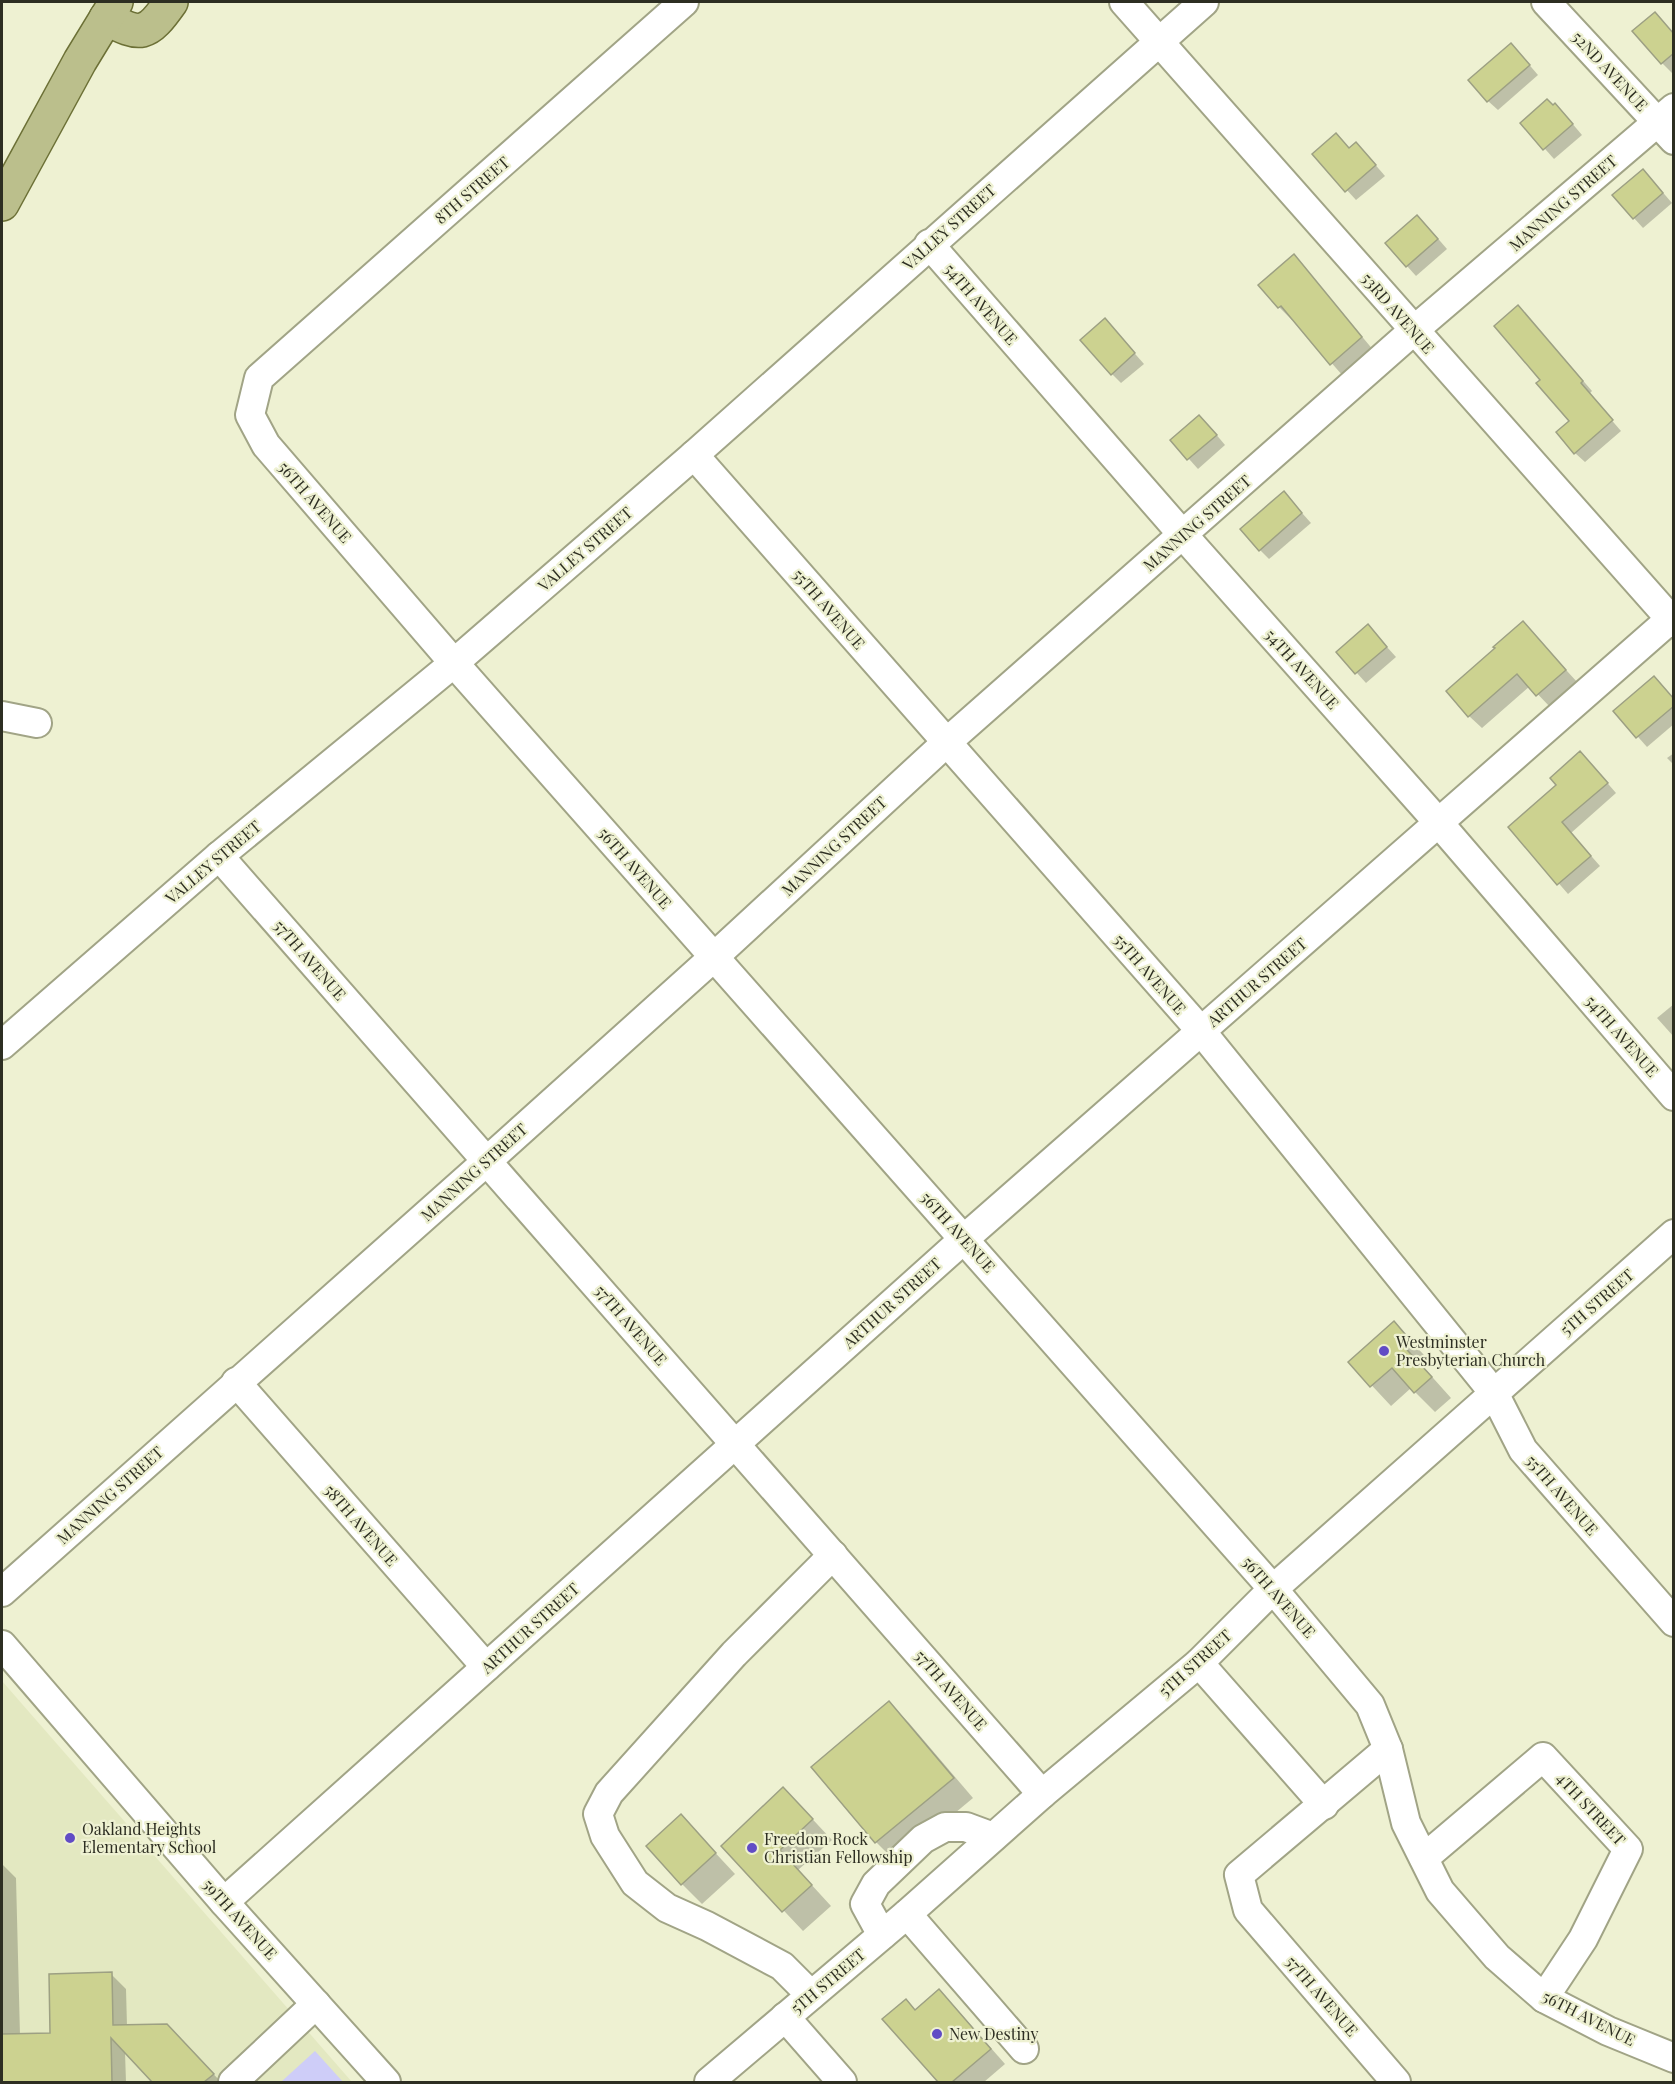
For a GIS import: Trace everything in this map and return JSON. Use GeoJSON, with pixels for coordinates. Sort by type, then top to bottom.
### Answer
{"type":"FeatureCollection","features":[{"type":"Feature","properties":{"kind":"main road"},"geometry":{"type":"LineString","coordinates":[[2,204],[111,10],[127,30],[140,32],[150,27],[171,2]]}},
{"type":"Feature","properties":{"kind":"street","name":"8TH STREET"},"geometry":{"type":"LineString","coordinates":[[259,378],[684,2]]}},
{"type":"Feature","properties":{"kind":"street","name":"53RD AVENUE"},"geometry":{"type":"LineString","coordinates":[[1124,2],[1413,332],[1672,620]]}},
{"type":"Feature","properties":{"kind":"street","name":"VALLEY STREET"},"geometry":{"type":"LineString","coordinates":[[2,1045],[219,856],[454,663],[694,455],[1204,2]]}},
{"type":"Feature","properties":{"kind":"street","name":"52ND AVENUE"},"geometry":{"type":"LineString","coordinates":[[1546,2],[1668,124]]}},
{"type":"Feature","properties":{"kind":"street","name":"MANNING STREET"},"geometry":{"type":"LineString","coordinates":[[2,1592],[714,957],[947,742],[1413,332],[1668,124]]}},
{"type":"Feature","properties":{"kind":"street","name":"54TH AVENUE"},"geometry":{"type":"LineString","coordinates":[[929,244],[1438,822],[1674,1096]]}},
{"type":"Feature","properties":{"kind":"street","name":"56TH AVENUE"},"geometry":{"type":"LineString","coordinates":[[259,378],[250,415],[266,445],[454,663],[1273,1589],[1370,1705],[1388,1749],[1406,1822],[1440,1891],[1497,1958],[1544,1998],[1608,2031],[1674,2058]]}},
{"type":"Feature","properties":{"kind":"street","name":"55TH AVENUE"},"geometry":{"type":"LineString","coordinates":[[694,455],[1201,1031],[1494,1393],[1523,1450],[1674,1622]]}},
{"type":"Feature","properties":{"kind":"street","name":"ARTHUR STREET"},"geometry":{"type":"LineString","coordinates":[[224,1902],[964,1239],[1438,822],[1672,620]]}},
{"type":"Feature","properties":{"kind":"street"},"geometry":{"type":"LineString","coordinates":[[2,716],[37,723]]}},
{"type":"Feature","properties":{"kind":"street","name":"57TH AVENUE"},"geometry":{"type":"LineString","coordinates":[[219,856],[1042,1794]]}},
{"type":"Feature","properties":{"kind":"street","name":"5TH STREET"},"geometry":{"type":"LineString","coordinates":[[709,2082],[907,1914],[1042,1794],[1199,1663],[1273,1589],[1674,1234]]}},
{"type":"Feature","properties":{"kind":"street","name":"58TH AVENUE"},"geometry":{"type":"LineString","coordinates":[[236,1383],[486,1667]]}},
{"type":"Feature","properties":{"kind":"street"},"geometry":{"type":"LineString","coordinates":[[811,1995],[782,1966],[707,1926],[667,1908],[635,1883],[605,1836],[598,1814],[609,1793],[734,1654],[833,1556]]}},
{"type":"Feature","properties":{"kind":"street","name":"59TH AVENUE"},"geometry":{"type":"LineString","coordinates":[[2,1645],[224,1902],[386,2082]]}},
{"type":"Feature","properties":{"kind":"street"},"geometry":{"type":"LineString","coordinates":[[1199,1663],[1324,1805],[1388,1749]]}},
{"type":"Feature","properties":{"kind":"street","name":"4TH STREET"},"geometry":{"type":"LineString","coordinates":[[1424,1858],[1543,1757],[1628,1848],[1583,1939],[1544,1998]]}},
{"type":"Feature","properties":{"kind":"street","name":"57TH AVENUE"},"geometry":{"type":"LineString","coordinates":[[1324,1805],[1239,1875],[1248,1910],[1396,2082]]}},
{"type":"Feature","properties":{"kind":"street"},"geometry":{"type":"LineString","coordinates":[[882,1935],[865,1904],[876,1884],[923,1839],[945,1827],[966,1827],[993,1837]]}},
{"type":"Feature","properties":{"kind":"street"},"geometry":{"type":"LineString","coordinates":[[907,1914],[1024,2049]]}},
{"type":"Feature","properties":{"kind":"street"},"geometry":{"type":"LineString","coordinates":[[233,2082],[316,2004]]}},
{"type":"Feature","properties":{"kind":"street"},"geometry":{"type":"LineString","coordinates":[[785,2017],[842,2082]]}},
{"type":"Feature","properties":{"kind":"shaded area","name":"Oakland Heights Elementary School"},"geometry":{"type":"Polygon","coordinates":[[[2,1681],[64,1752],[352,2082],[2,2082],[2,1681]]]}},
{"type":"Feature","properties":{"kind":"shaded area"},"geometry":{"type":"Polygon","coordinates":[[[315,2051],[343,2082],[281,2082],[315,2051]]]}},
{"type":"Feature","properties":{"kind":"building"},"geometry":{"type":"Polygon","coordinates":[[[1655,12],[1674,34],[1674,53],[1661,64],[1632,31],[1655,12]]]}},
{"type":"Feature","properties":{"kind":"building"},"geometry":{"type":"Polygon","coordinates":[[[1511,43],[1530,65],[1487,102],[1468,80],[1511,43]]]}},
{"type":"Feature","properties":{"kind":"building"},"geometry":{"type":"Polygon","coordinates":[[[1547,99],[1553,105],[1555,103],[1573,124],[1543,150],[1520,123],[1547,99]]]}},
{"type":"Feature","properties":{"kind":"building"},"geometry":{"type":"Polygon","coordinates":[[[1336,133],[1349,148],[1356,142],[1376,165],[1345,192],[1312,154],[1336,133]]]}},
{"type":"Feature","properties":{"kind":"building"},"geometry":{"type":"Polygon","coordinates":[[[1643,169],[1663,193],[1633,219],[1612,195],[1643,169]]]}},
{"type":"Feature","properties":{"kind":"building"},"geometry":{"type":"Polygon","coordinates":[[[1417,215],[1438,239],[1406,267],[1385,243],[1417,215]]]}},
{"type":"Feature","properties":{"kind":"building"},"geometry":{"type":"Polygon","coordinates":[[[1294,254],[1362,337],[1330,365],[1281,306],[1278,308],[1258,285],[1294,254]]]}},
{"type":"Feature","properties":{"kind":"building"},"geometry":{"type":"Polygon","coordinates":[[[1518,305],[1613,420],[1574,454],[1556,432],[1569,421],[1536,383],[1540,380],[1494,326],[1518,305]]]}},
{"type":"Feature","properties":{"kind":"building"},"geometry":{"type":"Polygon","coordinates":[[[1105,318],[1135,353],[1111,375],[1080,340],[1105,318]]]}},
{"type":"Feature","properties":{"kind":"building"},"geometry":{"type":"Polygon","coordinates":[[[1199,415],[1217,435],[1187,460],[1170,440],[1199,415]]]}},
{"type":"Feature","properties":{"kind":"building"},"geometry":{"type":"Polygon","coordinates":[[[1284,491],[1302,513],[1259,551],[1240,529],[1284,491]]]}},
{"type":"Feature","properties":{"kind":"building"},"geometry":{"type":"Polygon","coordinates":[[[1523,621],[1566,670],[1536,696],[1517,674],[1468,717],[1446,691],[1523,621]]]}},
{"type":"Feature","properties":{"kind":"building"},"geometry":{"type":"Polygon","coordinates":[[[1368,624],[1387,647],[1355,674],[1336,652],[1368,624]]]}},
{"type":"Feature","properties":{"kind":"building"},"geometry":{"type":"Polygon","coordinates":[[[1654,676],[1674,699],[1674,706],[1636,738],[1613,711],[1654,676]]]}},
{"type":"Feature","properties":{"kind":"building"},"geometry":{"type":"Polygon","coordinates":[[[1580,751],[1608,783],[1562,822],[1591,856],[1557,885],[1508,827],[1556,785],[1550,778],[1580,751]]]}},
{"type":"Feature","properties":{"kind":"building","name":"Westminster Presbyterian Church"},"geometry":{"type":"Polygon","coordinates":[[[1394,1321],[1405,1334],[1398,1340],[1432,1377],[1414,1393],[1392,1368],[1370,1387],[1348,1362],[1394,1321]]]}},
{"type":"Feature","properties":{"kind":"building"},"geometry":{"type":"Polygon","coordinates":[[[889,1701],[954,1778],[875,1843],[811,1767],[889,1701]]]}},
{"type":"Feature","properties":{"kind":"building","name":"Freedom Rock Christian Fellowship"},"geometry":{"type":"Polygon","coordinates":[[[783,1787],[813,1819],[780,1850],[812,1885],[782,1912],[721,1846],[783,1787]]]}},
{"type":"Feature","properties":{"kind":"building"},"geometry":{"type":"Polygon","coordinates":[[[681,1814],[716,1853],[681,1885],[646,1846],[681,1814]]]}},
{"type":"Feature","properties":{"kind":"building"},"geometry":{"type":"Polygon","coordinates":[[[112,1972],[113,2025],[167,2024],[214,2074],[204,2082],[152,2082],[111,2038],[112,2082],[2,2082],[2,2034],[50,2033],[49,1974],[112,1972]]]}},
{"type":"Feature","properties":{"kind":"building","name":"New Destiny"},"geometry":{"type":"Polygon","coordinates":[[[939,1989],[991,2049],[952,2082],[938,2082],[882,2019],[906,1999],[915,2010],[939,1989]]]}},
{"type":"Feature","properties":{"kind":"place","name":"Westminster Presbyterian Church"},"geometry":{"type":"Point","coordinates":[1384,1351]}},
{"type":"Feature","properties":{"kind":"place","name":"Oakland Heights Elementary School"},"geometry":{"type":"Point","coordinates":[70,1838]}},
{"type":"Feature","properties":{"kind":"place","name":"Freedom Rock Christian Fellowship"},"geometry":{"type":"Point","coordinates":[752,1848]}},
{"type":"Feature","properties":{"kind":"place","name":"New Destiny"},"geometry":{"type":"Point","coordinates":[937,2034]}}]}
